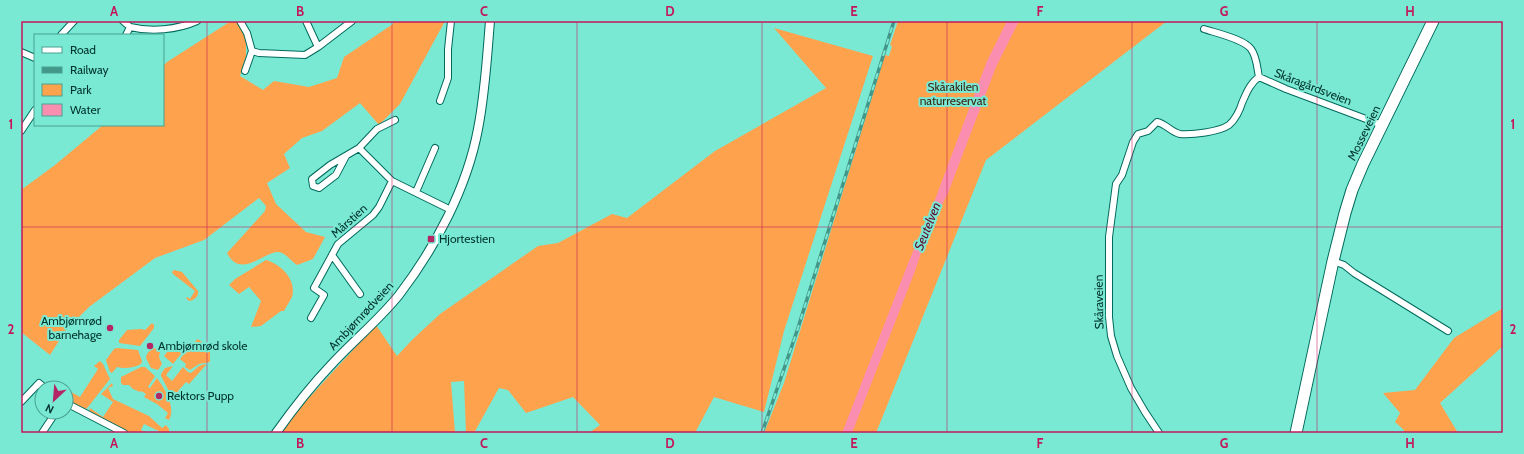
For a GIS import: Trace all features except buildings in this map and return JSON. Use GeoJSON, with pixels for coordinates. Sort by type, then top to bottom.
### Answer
{"type":"FeatureCollection","features":[{"type":"Feature","properties":{"kind":"highway","name":"Mosseveien"},"geometry":{"type":"LineString","coordinates":[[1296,433],[1333,261],[1352,190],[1433,21]]}},
{"type":"Feature","properties":{"kind":"street"},"geometry":{"type":"LineString","coordinates":[[62,34],[74,21]]}},
{"type":"Feature","properties":{"kind":"street"},"geometry":{"type":"LineString","coordinates":[[123,21],[130,27],[139,29],[171,29],[197,21]]}},
{"type":"Feature","properties":{"kind":"street"},"geometry":{"type":"LineString","coordinates":[[240,21],[248,32],[252,51],[245,71]]}},
{"type":"Feature","properties":{"kind":"street"},"geometry":{"type":"LineString","coordinates":[[306,21],[318,47]]}},
{"type":"Feature","properties":{"kind":"street"},"geometry":{"type":"LineString","coordinates":[[252,51],[259,53],[304,55],[318,47],[352,21]]}},
{"type":"Feature","properties":{"kind":"street"},"geometry":{"type":"LineString","coordinates":[[440,102],[448,78],[448,49],[451,21]]}},
{"type":"Feature","properties":{"kind":"street","name":"Ambjørnrødveien"},"geometry":{"type":"LineString","coordinates":[[276,433],[331,364],[380,316],[398,295],[431,247],[451,210],[464,176],[478,131],[485,79],[490,21]]}},
{"type":"Feature","properties":{"kind":"street"},"geometry":{"type":"LineString","coordinates":[[126,34],[130,27]]}},
{"type":"Feature","properties":{"kind":"street","name":"Skåragårdsveien"},"geometry":{"type":"LineString","coordinates":[[1204,29],[1234,39],[1251,48],[1256,59],[1259,77]]}},
{"type":"Feature","properties":{"kind":"street"},"geometry":{"type":"LineString","coordinates":[[21,52],[34,58]]}},
{"type":"Feature","properties":{"kind":"street","name":"Skåragårdsveien"},"geometry":{"type":"LineString","coordinates":[[1259,77],[1293,92],[1382,125]]}},
{"type":"Feature","properties":{"kind":"street","name":"Skåragårdsveien"},"geometry":{"type":"LineString","coordinates":[[1116,184],[1122,175],[1133,142],[1138,134],[1148,131],[1157,122],[1174,133],[1180,134],[1224,128],[1232,122],[1249,89],[1259,77]]}},
{"type":"Feature","properties":{"kind":"street"},"geometry":{"type":"LineString","coordinates":[[21,131],[34,112]]}},
{"type":"Feature","properties":{"kind":"street"},"geometry":{"type":"LineString","coordinates":[[346,156],[336,175],[319,188],[312,186],[312,179],[330,165],[359,148],[377,129],[395,120]]}},
{"type":"Feature","properties":{"kind":"street"},"geometry":{"type":"LineString","coordinates":[[359,148],[392,181],[451,210]]}},
{"type":"Feature","properties":{"kind":"street"},"geometry":{"type":"LineString","coordinates":[[416,192],[435,148]]}},
{"type":"Feature","properties":{"kind":"street","name":"Mårstien"},"geometry":{"type":"LineString","coordinates":[[324,295],[314,288],[338,244],[374,215],[380,207],[392,181]]}},
{"type":"Feature","properties":{"kind":"street","name":"Skåraveien"},"geometry":{"type":"LineString","coordinates":[[1116,184],[1109,237],[1109,317],[1111,336],[1117,356],[1131,388],[1159,433]]}},
{"type":"Feature","properties":{"kind":"street","name":"Mårstien"},"geometry":{"type":"LineString","coordinates":[[332,255],[360,294]]}},
{"type":"Feature","properties":{"kind":"street"},"geometry":{"type":"LineString","coordinates":[[1333,261],[1344,266],[1448,331]]}},
{"type":"Feature","properties":{"kind":"street"},"geometry":{"type":"LineString","coordinates":[[311,318],[324,295],[332,296]]}},
{"type":"Feature","properties":{"kind":"street"},"geometry":{"type":"LineString","coordinates":[[21,402],[34,388]]}},
{"type":"Feature","properties":{"kind":"street"},"geometry":{"type":"LineString","coordinates":[[74,407],[124,433]]}},
{"type":"Feature","properties":{"kind":"street"},"geometry":{"type":"LineString","coordinates":[[42,433],[51,420]]}},
{"type":"Feature","properties":{"kind":"green space"},"geometry":{"type":"Polygon","coordinates":[[[231,21],[238,21],[246,37],[246,56],[240,76],[263,90],[274,81],[309,87],[337,78],[344,57],[393,24],[394,21],[445,21],[400,104],[379,125],[360,103],[322,131],[302,138],[284,154],[290,168],[267,183],[276,204],[306,232],[325,237],[313,259],[297,265],[284,254],[276,252],[247,264],[240,264],[233,261],[227,253],[265,211],[266,206],[259,198],[204,240],[155,258],[89,307],[66,330],[50,355],[21,332],[21,190],[55,165],[102,126],[164,126],[164,65],[231,21]]]}},
{"type":"Feature","properties":{"kind":"green space","name":"Skårakilen naturreservat"},"geometry":{"type":"Polygon","coordinates":[[[898,21],[1167,21],[986,160],[876,433],[764,433],[784,383],[885,55],[889,56],[892,46],[890,45],[898,21]]]}},
{"type":"Feature","properties":{"kind":"green space"},"geometry":{"type":"Polygon","coordinates":[[[774,28],[873,56],[784,331],[764,412],[714,397],[695,433],[589,433],[600,425],[573,397],[526,413],[508,390],[499,388],[474,433],[466,433],[464,381],[451,382],[455,433],[280,433],[296,412],[376,325],[397,356],[440,314],[538,246],[558,243],[612,214],[627,218],[715,151],[826,88],[774,28]]]}},
{"type":"Feature","properties":{"kind":"green space"},"geometry":{"type":"Polygon","coordinates":[[[266,260],[277,265],[290,279],[293,291],[292,297],[284,311],[281,311],[261,326],[251,327],[261,301],[249,287],[239,294],[229,285],[235,279],[266,260]]]}},
{"type":"Feature","properties":{"kind":"green space"},"geometry":{"type":"Polygon","coordinates":[[[174,270],[182,272],[198,291],[198,295],[195,299],[189,301],[186,298],[187,297],[190,299],[195,291],[173,274],[172,272],[174,270]]]}},
{"type":"Feature","properties":{"kind":"green space"},"geometry":{"type":"Polygon","coordinates":[[[1503,308],[1503,346],[1440,403],[1458,433],[1403,433],[1404,430],[1395,422],[1400,413],[1383,393],[1415,390],[1454,338],[1503,308]]]}},
{"type":"Feature","properties":{"kind":"green space"},"geometry":{"type":"Polygon","coordinates":[[[152,323],[154,328],[140,346],[119,343],[119,340],[127,330],[145,330],[152,323]]]}},
{"type":"Feature","properties":{"kind":"green space"},"geometry":{"type":"Polygon","coordinates":[[[198,339],[210,349],[210,362],[199,364],[190,370],[185,367],[186,364],[180,359],[198,339]]]}},
{"type":"Feature","properties":{"kind":"green space"},"geometry":{"type":"Polygon","coordinates":[[[175,342],[184,350],[173,364],[164,356],[175,342]]]}},
{"type":"Feature","properties":{"kind":"green space"},"geometry":{"type":"Polygon","coordinates":[[[153,347],[160,352],[159,357],[162,364],[158,370],[151,368],[146,358],[147,354],[153,347]]]}},
{"type":"Feature","properties":{"kind":"green space"},"geometry":{"type":"Polygon","coordinates":[[[114,349],[138,350],[142,361],[141,364],[129,368],[117,367],[112,373],[110,372],[106,360],[114,349]]]}},
{"type":"Feature","properties":{"kind":"green space"},"geometry":{"type":"Polygon","coordinates":[[[100,361],[110,379],[88,407],[86,409],[82,409],[74,404],[74,394],[80,397],[98,369],[94,366],[100,361]]]}},
{"type":"Feature","properties":{"kind":"green space"},"geometry":{"type":"Polygon","coordinates":[[[206,365],[189,384],[186,382],[178,391],[179,395],[174,401],[161,376],[165,368],[173,366],[166,375],[172,381],[183,367],[191,373],[199,366],[206,365]]]}},
{"type":"Feature","properties":{"kind":"green space"},"geometry":{"type":"Polygon","coordinates":[[[141,367],[145,367],[155,376],[148,387],[150,388],[157,378],[169,398],[171,415],[169,420],[165,418],[168,413],[157,404],[144,397],[146,394],[133,389],[129,385],[123,385],[121,383],[121,377],[141,367]]]}},
{"type":"Feature","properties":{"kind":"green space"},"geometry":{"type":"Polygon","coordinates":[[[112,383],[113,386],[108,388],[113,399],[149,416],[162,428],[166,425],[169,429],[169,433],[163,433],[144,424],[141,430],[146,433],[129,433],[89,413],[90,408],[103,417],[113,402],[101,394],[112,383]]]}},
{"type":"Feature","properties":{"kind":"water","name":"Seutelven"},"geometry":{"type":"Polygon","coordinates":[[[1007,21],[1019,21],[996,67],[948,193],[927,235],[915,271],[852,433],[842,433],[909,261],[933,205],[987,61],[1007,21]]]}},
{"type":"Feature","properties":{"kind":"railway"},"geometry":{"type":"LineString","coordinates":[[762,433],[798,328],[894,21]]}},
{"type":"Feature","properties":{"kind":"place","name":"Hjortestien"},"geometry":{"type":"Point","coordinates":[431,239]}},
{"type":"Feature","properties":{"kind":"place","name":"Ambjørnrød barnehage"},"geometry":{"type":"Point","coordinates":[110,328]}},
{"type":"Feature","properties":{"kind":"place","name":"Ambjørnrød skole"},"geometry":{"type":"Point","coordinates":[150,346]}},
{"type":"Feature","properties":{"kind":"place","name":"Rektors Pupp"},"geometry":{"type":"Point","coordinates":[159,396]}}]}
